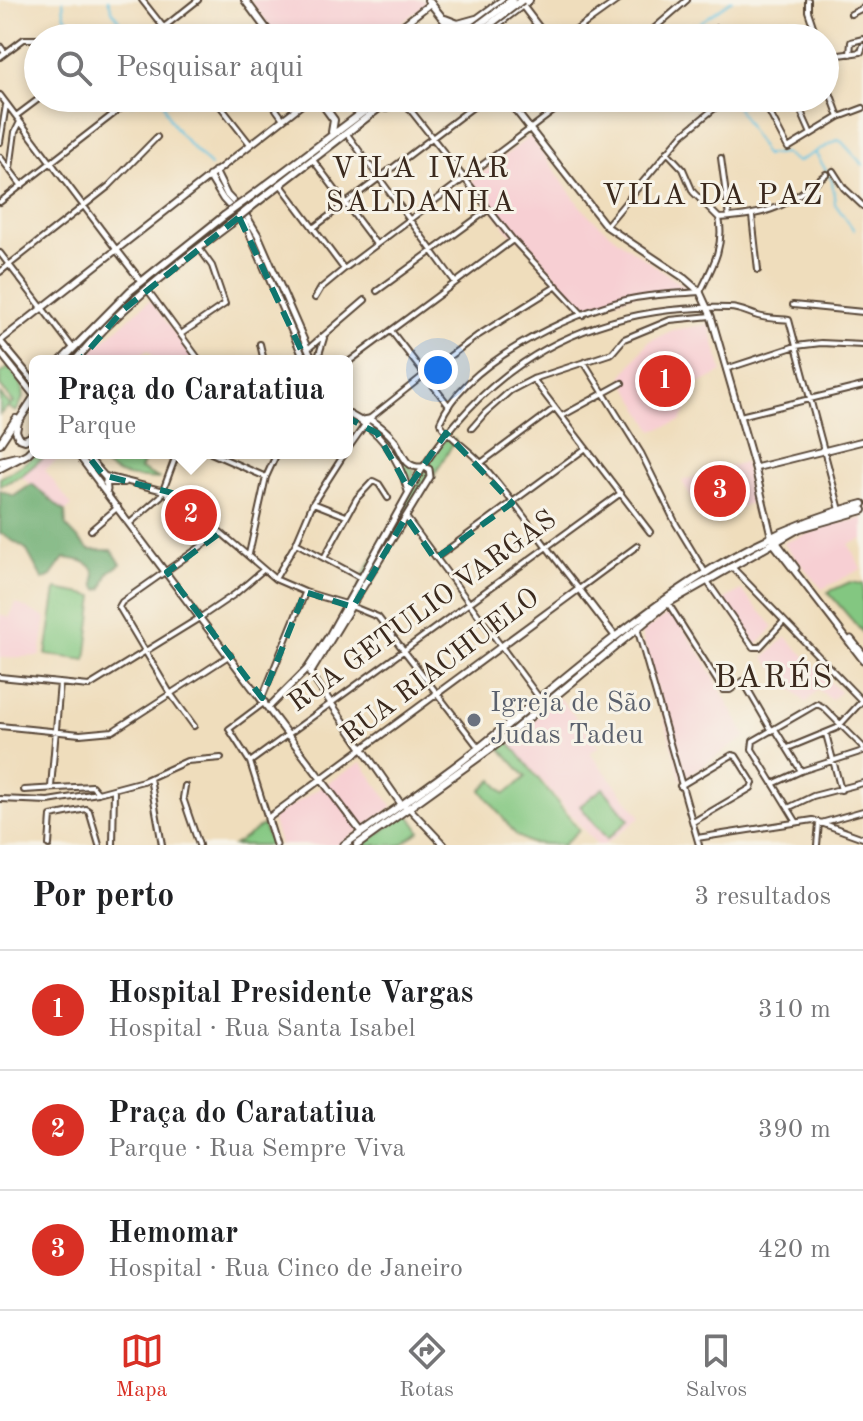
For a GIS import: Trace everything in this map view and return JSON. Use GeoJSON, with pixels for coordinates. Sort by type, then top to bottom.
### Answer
{"type":"FeatureCollection","features":[{"type":"Feature","properties":{"kind":"main road"},"geometry":{"type":"LineString","coordinates":[[245,0],[263,24]]}},
{"type":"Feature","properties":{"kind":"main road"},"geometry":{"type":"LineString","coordinates":[[474,24],[503,0]]}},
{"type":"Feature","properties":{"kind":"main road"},"geometry":{"type":"LineString","coordinates":[[479,24],[512,0]]}},
{"type":"Feature","properties":{"kind":"main road"},"geometry":{"type":"LineString","coordinates":[[492,24],[529,0]]}},
{"type":"Feature","properties":{"kind":"main road"},"geometry":{"type":"LineString","coordinates":[[431,3],[447,24]]}},
{"type":"Feature","properties":{"kind":"main road"},"geometry":{"type":"LineString","coordinates":[[495,24],[522,3]]}},
{"type":"Feature","properties":{"kind":"main road"},"geometry":{"type":"LineString","coordinates":[[441,17],[458,24],[479,18]]}},
{"type":"Feature","properties":{"kind":"main road"},"geometry":{"type":"LineString","coordinates":[[328,112],[335,125],[330,136]]}},
{"type":"Feature","properties":{"kind":"main road"},"geometry":{"type":"LineString","coordinates":[[67,355],[141,281],[362,112]]}},
{"type":"Feature","properties":{"kind":"main road"},"geometry":{"type":"LineString","coordinates":[[80,355],[147,289],[374,112]]}},
{"type":"Feature","properties":{"kind":"main road"},"geometry":{"type":"LineString","coordinates":[[347,134],[380,112]]}},
{"type":"Feature","properties":{"kind":"main road"},"geometry":{"type":"LineString","coordinates":[[0,443],[29,401]]}},
{"type":"Feature","properties":{"kind":"main road"},"geometry":{"type":"LineString","coordinates":[[29,403],[16,428],[22,440],[29,439]]}},
{"type":"Feature","properties":{"kind":"main road"},"geometry":{"type":"LineString","coordinates":[[0,461],[29,450]]}},
{"type":"Feature","properties":{"kind":"main road"},"geometry":{"type":"LineString","coordinates":[[0,468],[29,451]]}},
{"type":"Feature","properties":{"kind":"main road"},"geometry":{"type":"LineString","coordinates":[[357,845],[497,744],[637,627],[706,576],[731,565],[796,524],[863,504]]}},
{"type":"Feature","properties":{"kind":"main road"},"geometry":{"type":"LineString","coordinates":[[344,845],[479,748],[666,597],[774,539],[863,510]]}},
{"type":"Feature","properties":{"kind":"street"},"geometry":{"type":"LineString","coordinates":[[142,0],[162,24]]}},
{"type":"Feature","properties":{"kind":"street"},"geometry":{"type":"LineString","coordinates":[[168,24],[198,0]]}},
{"type":"Feature","properties":{"kind":"street"},"geometry":{"type":"LineString","coordinates":[[405,24],[431,3],[440,0]]}},
{"type":"Feature","properties":{"kind":"street"},"geometry":{"type":"LineString","coordinates":[[585,24],[618,0]]}},
{"type":"Feature","properties":{"kind":"street"},"geometry":{"type":"LineString","coordinates":[[659,24],[687,0]]}},
{"type":"Feature","properties":{"kind":"street"},"geometry":{"type":"LineString","coordinates":[[808,0],[812,24]]}},
{"type":"Feature","properties":{"kind":"street"},"geometry":{"type":"LineString","coordinates":[[522,3],[537,24]]}},
{"type":"Feature","properties":{"kind":"street"},"geometry":{"type":"LineString","coordinates":[[851,14],[863,8]]}},
{"type":"Feature","properties":{"kind":"street"},"geometry":{"type":"LineString","coordinates":[[410,20],[413,24]]}},
{"type":"Feature","properties":{"kind":"street"},"geometry":{"type":"LineString","coordinates":[[0,46],[3,55],[24,39]]}},
{"type":"Feature","properties":{"kind":"street"},"geometry":{"type":"LineString","coordinates":[[850,54],[851,42],[863,39]]}},
{"type":"Feature","properties":{"kind":"street"},"geometry":{"type":"LineString","coordinates":[[839,55],[861,52],[863,46]]}},
{"type":"Feature","properties":{"kind":"street"},"geometry":{"type":"LineString","coordinates":[[0,95],[141,281]]}},
{"type":"Feature","properties":{"kind":"street"},"geometry":{"type":"LineString","coordinates":[[0,142],[6,102]]}},
{"type":"Feature","properties":{"kind":"street"},"geometry":{"type":"LineString","coordinates":[[769,112],[788,148],[839,117],[863,108]]}},
{"type":"Feature","properties":{"kind":"street"},"geometry":{"type":"LineString","coordinates":[[10,169],[18,119],[25,112]]}},
{"type":"Feature","properties":{"kind":"street"},"geometry":{"type":"LineString","coordinates":[[0,202],[116,112]]}},
{"type":"Feature","properties":{"kind":"street"},"geometry":{"type":"LineString","coordinates":[[225,112],[250,144]]}},
{"type":"Feature","properties":{"kind":"street"},"geometry":{"type":"LineString","coordinates":[[278,112],[283,119]]}},
{"type":"Feature","properties":{"kind":"street"},"geometry":{"type":"LineString","coordinates":[[29,376],[0,341],[292,112]]}},
{"type":"Feature","properties":{"kind":"street"},"geometry":{"type":"LineString","coordinates":[[412,112],[513,240],[583,315]]}},
{"type":"Feature","properties":{"kind":"street"},"geometry":{"type":"LineString","coordinates":[[313,228],[466,112]]}},
{"type":"Feature","properties":{"kind":"street"},"geometry":{"type":"LineString","coordinates":[[517,112],[606,226],[700,292],[711,316],[774,539],[816,601],[863,660]]}},
{"type":"Feature","properties":{"kind":"street"},"geometry":{"type":"LineString","coordinates":[[315,298],[321,288],[344,269],[552,112]]}},
{"type":"Feature","properties":{"kind":"street"},"geometry":{"type":"LineString","coordinates":[[606,226],[682,135],[710,112]]}},
{"type":"Feature","properties":{"kind":"street"},"geometry":{"type":"LineString","coordinates":[[801,112],[811,134]]}},
{"type":"Feature","properties":{"kind":"street"},"geometry":{"type":"LineString","coordinates":[[837,112],[839,117]]}},
{"type":"Feature","properties":{"kind":"street"},"geometry":{"type":"LineString","coordinates":[[347,134],[455,282]]}},
{"type":"Feature","properties":{"kind":"street"},"geometry":{"type":"LineString","coordinates":[[0,272],[109,186],[157,137]]}},
{"type":"Feature","properties":{"kind":"street"},"geometry":{"type":"LineString","coordinates":[[667,152],[683,169],[693,192],[719,218],[719,251],[700,292]]}},
{"type":"Feature","properties":{"kind":"street"},"geometry":{"type":"LineString","coordinates":[[0,157],[22,186]]}},
{"type":"Feature","properties":{"kind":"street"},"geometry":{"type":"LineString","coordinates":[[721,158],[729,217]]}},
{"type":"Feature","properties":{"kind":"street"},"geometry":{"type":"LineString","coordinates":[[313,160],[376,245]]}},
{"type":"Feature","properties":{"kind":"street"},"geometry":{"type":"LineString","coordinates":[[215,171],[227,195],[254,227],[312,355]]}},
{"type":"Feature","properties":{"kind":"street"},"geometry":{"type":"LineString","coordinates":[[833,171],[844,188],[863,206]]}},
{"type":"Feature","properties":{"kind":"street"},"geometry":{"type":"LineString","coordinates":[[719,218],[767,213],[788,203],[826,174]]}},
{"type":"Feature","properties":{"kind":"street"},"geometry":{"type":"LineString","coordinates":[[209,176],[223,199],[245,223],[302,355]]}},
{"type":"Feature","properties":{"kind":"street"},"geometry":{"type":"LineString","coordinates":[[281,185],[344,269]]}},
{"type":"Feature","properties":{"kind":"street"},"geometry":{"type":"LineString","coordinates":[[377,291],[488,210]]}},
{"type":"Feature","properties":{"kind":"street"},"geometry":{"type":"LineString","coordinates":[[752,216],[758,270]]}},
{"type":"Feature","properties":{"kind":"street"},"geometry":{"type":"LineString","coordinates":[[353,359],[513,240]]}},
{"type":"Feature","properties":{"kind":"street"},"geometry":{"type":"LineString","coordinates":[[181,334],[226,306],[212,266],[199,248]]}},
{"type":"Feature","properties":{"kind":"street"},"geometry":{"type":"LineString","coordinates":[[0,253],[73,348]]}},
{"type":"Feature","properties":{"kind":"street"},"geometry":{"type":"LineString","coordinates":[[262,263],[267,262],[273,270]]}},
{"type":"Feature","properties":{"kind":"street"},"geometry":{"type":"LineString","coordinates":[[353,441],[365,421],[424,375],[477,336],[557,286]]}},
{"type":"Feature","properties":{"kind":"street"},"geometry":{"type":"LineString","coordinates":[[147,289],[196,355]]}},
{"type":"Feature","properties":{"kind":"street"},"geometry":{"type":"LineString","coordinates":[[615,636],[481,463],[460,441],[446,433],[440,422],[449,406],[484,368],[530,341],[583,315],[640,297],[700,292]]}},
{"type":"Feature","properties":{"kind":"street"},"geometry":{"type":"LineString","coordinates":[[309,348],[365,300]]}},
{"type":"Feature","properties":{"kind":"street"},"geometry":{"type":"LineString","coordinates":[[793,305],[863,312]]}},
{"type":"Feature","properties":{"kind":"street"},"geometry":{"type":"LineString","coordinates":[[350,606],[359,577],[423,467],[446,433],[491,385],[544,348],[563,339],[596,325],[657,310],[732,307],[761,317],[789,320],[840,510]]}},
{"type":"Feature","properties":{"kind":"street"},"geometry":{"type":"LineString","coordinates":[[472,428],[500,399],[533,379],[612,353],[624,339],[670,320],[711,316]]}},
{"type":"Feature","properties":{"kind":"street"},"geometry":{"type":"LineString","coordinates":[[392,332],[449,406]]}},
{"type":"Feature","properties":{"kind":"street"},"geometry":{"type":"LineString","coordinates":[[317,355],[325,336]]}},
{"type":"Feature","properties":{"kind":"street"},"geometry":{"type":"LineString","coordinates":[[726,369],[796,346],[821,343],[863,345]]}},
{"type":"Feature","properties":{"kind":"street"},"geometry":{"type":"LineString","coordinates":[[260,344],[263,355]]}},
{"type":"Feature","properties":{"kind":"street"},"geometry":{"type":"LineString","coordinates":[[0,352],[29,388]]}},
{"type":"Feature","properties":{"kind":"street"},"geometry":{"type":"LineString","coordinates":[[584,362],[641,453],[706,576],[753,647],[760,647],[784,621]]}},
{"type":"Feature","properties":{"kind":"street"},"geometry":{"type":"LineString","coordinates":[[533,379],[650,532]]}},
{"type":"Feature","properties":{"kind":"street"},"geometry":{"type":"LineString","coordinates":[[562,416],[622,383]]}},
{"type":"Feature","properties":{"kind":"street"},"geometry":{"type":"LineString","coordinates":[[740,416],[863,386]]}},
{"type":"Feature","properties":{"kind":"street"},"geometry":{"type":"LineString","coordinates":[[481,463],[555,408]]}},
{"type":"Feature","properties":{"kind":"street"},"geometry":{"type":"LineString","coordinates":[[276,845],[250,762],[230,729],[308,672],[430,477],[429,469],[409,464],[394,440],[353,416]]}},
{"type":"Feature","properties":{"kind":"street"},"geometry":{"type":"LineString","coordinates":[[365,421],[390,448],[408,492]]}},
{"type":"Feature","properties":{"kind":"street"},"geometry":{"type":"LineString","coordinates":[[755,468],[863,441]]}},
{"type":"Feature","properties":{"kind":"street"},"geometry":{"type":"LineString","coordinates":[[435,559],[586,448]]}},
{"type":"Feature","properties":{"kind":"street"},"geometry":{"type":"LineString","coordinates":[[83,459],[102,480],[135,483],[176,494],[275,579],[382,621],[479,748]]}},
{"type":"Feature","properties":{"kind":"street"},"geometry":{"type":"LineString","coordinates":[[88,459],[109,496],[361,832]]}},
{"type":"Feature","properties":{"kind":"street"},"geometry":{"type":"LineString","coordinates":[[130,523],[161,496],[175,459]]}},
{"type":"Feature","properties":{"kind":"street"},"geometry":{"type":"LineString","coordinates":[[225,459],[266,477]]}},
{"type":"Feature","properties":{"kind":"street"},"geometry":{"type":"LineString","coordinates":[[249,555],[266,477],[274,459]]}},
{"type":"Feature","properties":{"kind":"street"},"geometry":{"type":"LineString","coordinates":[[275,579],[296,543],[313,503],[341,459]]}},
{"type":"Feature","properties":{"kind":"street"},"geometry":{"type":"LineString","coordinates":[[324,558],[357,498],[374,481],[388,498]]}},
{"type":"Feature","properties":{"kind":"street"},"geometry":{"type":"LineString","coordinates":[[164,490],[207,543]]}},
{"type":"Feature","properties":{"kind":"street","name":"RUA GETULIO VARGAS"},"geometry":{"type":"LineString","coordinates":[[250,762],[621,493]]}},
{"type":"Feature","properties":{"kind":"street"},"geometry":{"type":"LineString","coordinates":[[313,503],[346,516]]}},
{"type":"Feature","properties":{"kind":"street"},"geometry":{"type":"LineString","coordinates":[[91,530],[118,507]]}},
{"type":"Feature","properties":{"kind":"street"},"geometry":{"type":"LineString","coordinates":[[406,517],[540,699]]}},
{"type":"Feature","properties":{"kind":"street"},"geometry":{"type":"LineString","coordinates":[[194,726],[170,693],[119,605],[220,533]]}},
{"type":"Feature","properties":{"kind":"street"},"geometry":{"type":"LineString","coordinates":[[774,539],[863,654]]}},
{"type":"Feature","properties":{"kind":"street"},"geometry":{"type":"LineString","coordinates":[[296,543],[359,577]]}},
{"type":"Feature","properties":{"kind":"street","name":"RUA RIACHUELO"},"geometry":{"type":"LineString","coordinates":[[270,818],[637,546]]}},
{"type":"Feature","properties":{"kind":"street"},"geometry":{"type":"LineString","coordinates":[[731,565],[862,701],[840,725],[826,734],[788,748]]}},
{"type":"Feature","properties":{"kind":"street"},"geometry":{"type":"LineString","coordinates":[[0,677],[89,686],[201,617],[263,570]]}},
{"type":"Feature","properties":{"kind":"street"},"geometry":{"type":"LineString","coordinates":[[265,702],[305,592]]}},
{"type":"Feature","properties":{"kind":"street"},"geometry":{"type":"LineString","coordinates":[[668,603],[723,690],[730,690],[743,681],[801,771]]}},
{"type":"Feature","properties":{"kind":"street"},"geometry":{"type":"LineString","coordinates":[[637,627],[699,845]]}},
{"type":"Feature","properties":{"kind":"street"},"geometry":{"type":"LineString","coordinates":[[0,726],[91,734],[113,731],[230,655]]}},
{"type":"Feature","properties":{"kind":"street"},"geometry":{"type":"LineString","coordinates":[[308,672],[401,804],[409,808],[444,845]]}},
{"type":"Feature","properties":{"kind":"street"},"geometry":{"type":"LineString","coordinates":[[51,787],[60,683]]}},
{"type":"Feature","properties":{"kind":"street"},"geometry":{"type":"LineString","coordinates":[[775,783],[863,749],[817,704],[753,741],[752,749],[796,821]]}},
{"type":"Feature","properties":{"kind":"street"},"geometry":{"type":"LineString","coordinates":[[826,734],[841,790]]}},
{"type":"Feature","properties":{"kind":"street"},"geometry":{"type":"LineString","coordinates":[[680,786],[732,755],[736,756],[753,783],[751,788],[692,822]]}},
{"type":"Feature","properties":{"kind":"street"},"geometry":{"type":"LineString","coordinates":[[0,799],[48,801],[98,793],[150,778],[187,761],[221,758]]}},
{"type":"Feature","properties":{"kind":"street"},"geometry":{"type":"LineString","coordinates":[[150,778],[162,845]]}},
{"type":"Feature","properties":{"kind":"street"},"geometry":{"type":"LineString","coordinates":[[789,808],[813,796],[863,783]]}},
{"type":"Feature","properties":{"kind":"street"},"geometry":{"type":"LineString","coordinates":[[24,790],[88,785],[98,793]]}},
{"type":"Feature","properties":{"kind":"street"},"geometry":{"type":"LineString","coordinates":[[185,786],[183,798],[199,845]]}},
{"type":"Feature","properties":{"kind":"street"},"geometry":{"type":"LineString","coordinates":[[113,845],[114,789]]}},
{"type":"Feature","properties":{"kind":"street"},"geometry":{"type":"LineString","coordinates":[[49,845],[51,816],[86,809],[99,845]]}},
{"type":"Feature","properties":{"kind":"street"},"geometry":{"type":"LineString","coordinates":[[819,823],[863,811]]}},
{"type":"Feature","properties":{"kind":"street"},"geometry":{"type":"LineString","coordinates":[[697,838],[815,820],[863,838]]}},
{"type":"Feature","properties":{"kind":"street"},"geometry":{"type":"LineString","coordinates":[[817,845],[819,823]]}},
{"type":"Feature","properties":{"kind":"highlighted area"},"geometry":{"type":"Polygon","coordinates":[[[239,217],[301,350],[310,399],[377,433],[408,488],[446,433],[512,503],[435,559],[406,517],[353,607],[305,592],[262,698],[167,572],[220,533],[176,494],[103,475],[56,415],[50,395],[123,310],[239,217]]]}},
{"type":"Feature","properties":{"kind":"shaded area"},"geometry":{"type":"Polygon","coordinates":[[[250,0],[423,0],[426,4],[400,24],[268,24],[250,0]]]}},
{"type":"Feature","properties":{"kind":"shaded area"},"geometry":{"type":"Polygon","coordinates":[[[530,136],[580,206],[593,219],[688,289],[635,294],[584,310],[533,249],[512,235],[471,182],[530,136]]]}},
{"type":"Feature","properties":{"kind":"shaded area"},"geometry":{"type":"Polygon","coordinates":[[[150,300],[191,355],[152,355],[148,350],[141,355],[86,355],[150,300]]]}},
{"type":"Feature","properties":{"kind":"shaded area"},"geometry":{"type":"Polygon","coordinates":[[[709,324],[722,372],[697,385],[681,421],[653,431],[622,377],[649,341],[673,330],[709,324]]]}},
{"type":"Feature","properties":{"kind":"shaded area"},"geometry":{"type":"Polygon","coordinates":[[[42,459],[59,459],[45,470],[72,506],[65,512],[21,476],[42,459]]]}},
{"type":"Feature","properties":{"kind":"shaded area"},"geometry":{"type":"Polygon","coordinates":[[[744,462],[754,501],[705,523],[682,481],[744,462]]]}},
{"type":"Feature","properties":{"kind":"shaded area"},"geometry":{"type":"Polygon","coordinates":[[[863,518],[863,539],[849,544],[861,569],[822,589],[783,543],[831,525],[863,518]]]}},
{"type":"Feature","properties":{"kind":"shaded area"},"geometry":{"type":"Polygon","coordinates":[[[741,590],[774,627],[756,646],[722,601],[741,590]]]}},
{"type":"Feature","properties":{"kind":"shaded area"},"geometry":{"type":"Polygon","coordinates":[[[16,603],[46,618],[40,656],[0,658],[0,614],[9,618],[16,603]]]}},
{"type":"Feature","properties":{"kind":"shaded area"},"geometry":{"type":"Polygon","coordinates":[[[672,612],[704,659],[746,737],[681,780],[641,632],[672,612]]]}},
{"type":"Feature","properties":{"kind":"shaded area"},"geometry":{"type":"Polygon","coordinates":[[[786,637],[840,692],[831,700],[818,689],[806,703],[764,658],[786,637]]]}},
{"type":"Feature","properties":{"kind":"shaded area"},"geometry":{"type":"Polygon","coordinates":[[[559,697],[599,746],[590,753],[641,817],[604,845],[597,845],[509,742],[559,697]]]}},
{"type":"Feature","properties":{"kind":"shaded area"},"geometry":{"type":"Polygon","coordinates":[[[361,762],[393,807],[338,845],[280,845],[272,818],[361,762]]]}},
{"type":"Feature","properties":{"kind":"green space"},"geometry":{"type":"Polygon","coordinates":[[[9,367],[24,393],[16,412],[8,407],[0,414],[0,394],[10,405],[14,403],[0,386],[0,374],[9,367]]]}},
{"type":"Feature","properties":{"kind":"green space"},"geometry":{"type":"Polygon","coordinates":[[[372,422],[415,471],[410,482],[406,480],[394,450],[370,425],[372,422]]]}},
{"type":"Feature","properties":{"kind":"green space"},"geometry":{"type":"Polygon","coordinates":[[[447,437],[455,440],[433,478],[434,470],[427,464],[447,437]]]}},
{"type":"Feature","properties":{"kind":"green space"},"geometry":{"type":"Polygon","coordinates":[[[30,459],[42,459],[21,476],[0,486],[0,478],[30,459]]]}},
{"type":"Feature","properties":{"kind":"green space"},"geometry":{"type":"Polygon","coordinates":[[[98,459],[141,459],[144,460],[140,469],[160,479],[123,475],[98,459]]]}},
{"type":"Feature","properties":{"kind":"green space"},"geometry":{"type":"Polygon","coordinates":[[[423,470],[429,474],[356,595],[364,573],[423,470]]]}},
{"type":"Feature","properties":{"kind":"green space"},"geometry":{"type":"Polygon","coordinates":[[[32,484],[65,512],[66,526],[89,550],[112,550],[121,564],[109,572],[103,588],[99,590],[95,586],[95,574],[90,565],[68,558],[64,558],[51,576],[43,580],[26,549],[0,533],[0,490],[14,496],[32,484]]]}},
{"type":"Feature","properties":{"kind":"green space"},"geometry":{"type":"Polygon","coordinates":[[[174,496],[214,533],[206,540],[174,496]]]}},
{"type":"Feature","properties":{"kind":"green space"},"geometry":{"type":"Polygon","coordinates":[[[850,582],[863,584],[863,633],[828,592],[850,582]]]}},
{"type":"Feature","properties":{"kind":"green space"},"geometry":{"type":"Polygon","coordinates":[[[56,589],[94,596],[86,660],[46,655],[56,589]]]}},
{"type":"Feature","properties":{"kind":"green space"},"geometry":{"type":"Polygon","coordinates":[[[509,742],[579,830],[563,845],[530,843],[517,836],[481,790],[493,780],[505,794],[526,777],[500,748],[509,742]]]}},
{"type":"Feature","properties":{"kind":"green space"},"geometry":{"type":"Polygon","coordinates":[[[603,788],[629,820],[607,839],[580,806],[603,788]]]}},
{"type":"Feature","properties":{"kind":"green space"},"geometry":{"type":"Polygon","coordinates":[[[408,813],[420,831],[401,845],[363,845],[408,813]]]}},
{"type":"Feature","properties":{"kind":"green space"},"geometry":{"type":"Polygon","coordinates":[[[263,825],[271,845],[234,845],[263,825]]]}},
{"type":"Feature","properties":{"kind":"waterway"},"geometry":{"type":"LineString","coordinates":[[63,0],[64,14],[70,24]]}},
{"type":"Feature","properties":{"kind":"waterway"},"geometry":{"type":"LineString","coordinates":[[108,0],[122,24]]}},
{"type":"Feature","properties":{"kind":"waterway"},"geometry":{"type":"LineString","coordinates":[[698,24],[732,0]]}},
{"type":"Feature","properties":{"kind":"waterway"},"geometry":{"type":"LineString","coordinates":[[167,112],[174,127],[210,166]]}},
{"type":"Feature","properties":{"kind":"waterway"},"geometry":{"type":"LineString","coordinates":[[740,112],[765,155],[784,153],[797,162],[838,140],[863,165]]}},
{"type":"Feature","properties":{"kind":"waterway"},"geometry":{"type":"LineString","coordinates":[[816,154],[832,180],[835,204],[854,230]]}},
{"type":"Feature","properties":{"kind":"place","name":"Hospital Presidente Vargas"},"geometry":{"type":"Point","coordinates":[665,381]}},
{"type":"Feature","properties":{"kind":"place","name":"Hemomar"},"geometry":{"type":"Point","coordinates":[720,491]}},
{"type":"Feature","properties":{"kind":"place","name":"Praça do Caratatiua"},"geometry":{"type":"Point","coordinates":[191,515]}},
{"type":"Feature","properties":{"kind":"place","name":"Igreja de São Judas Tadeu"},"geometry":{"type":"Point","coordinates":[474,720]}},
{"type":"Feature","properties":{"kind":"district","name":"VILA IVAR SALDANHA"},"geometry":{"type":"Point","coordinates":[421,186]}},
{"type":"Feature","properties":{"kind":"district","name":"VILA DA PAZ"},"geometry":{"type":"Point","coordinates":[713,196]}},
{"type":"Feature","properties":{"kind":"district","name":"BARÉS"},"geometry":{"type":"Point","coordinates":[774,679]}}]}
